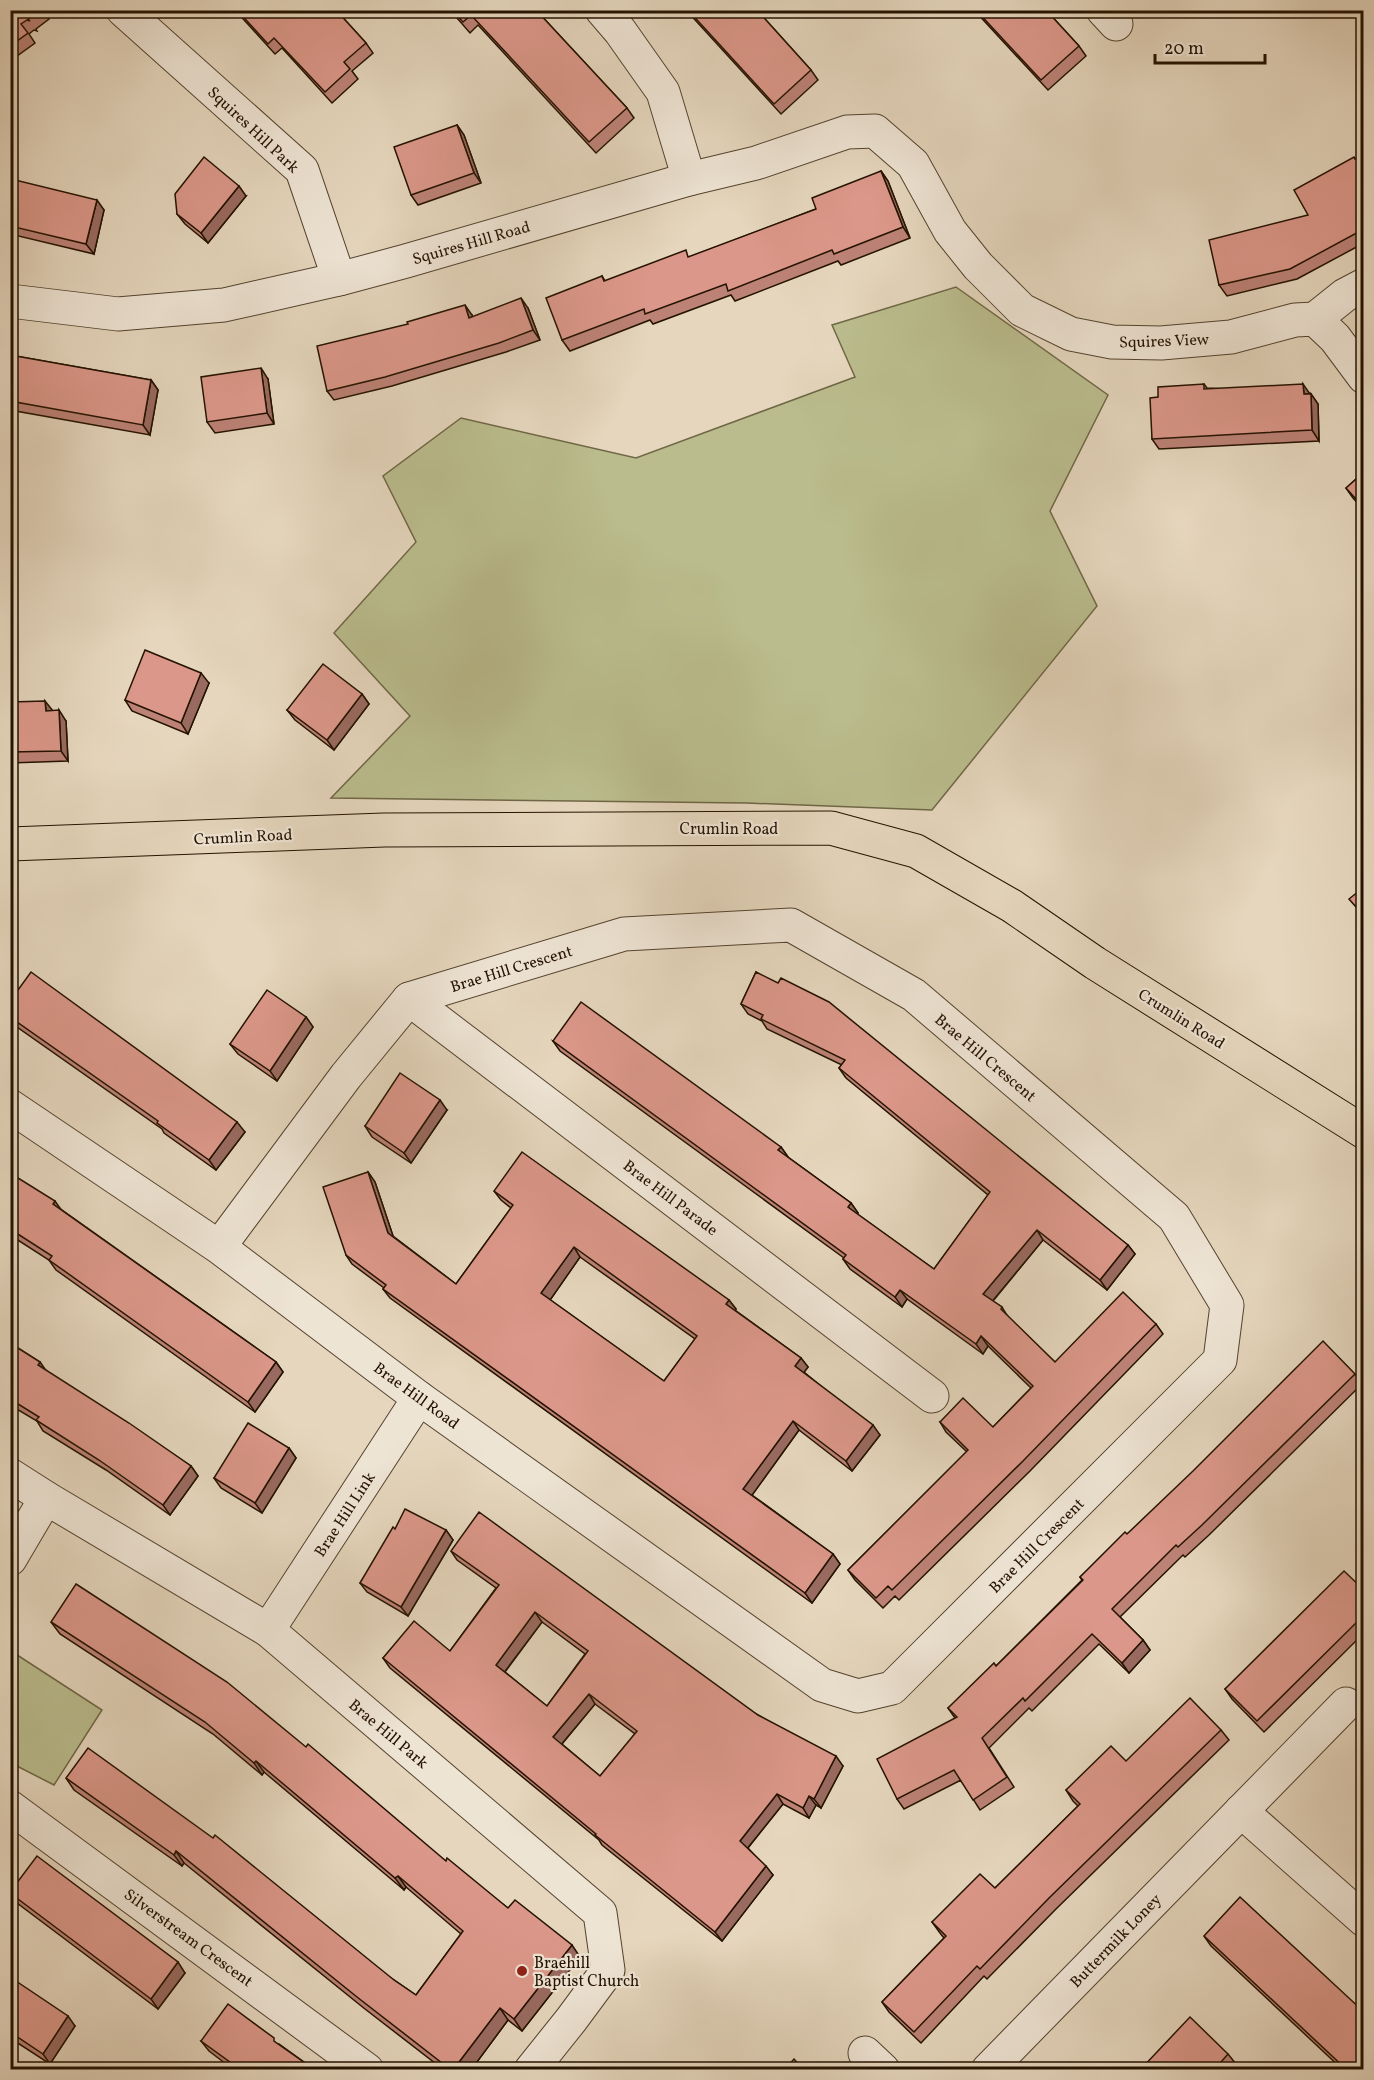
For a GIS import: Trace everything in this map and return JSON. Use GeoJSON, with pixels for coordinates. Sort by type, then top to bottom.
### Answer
{"type":"FeatureCollection","features":[{"type":"Feature","properties":{"kind":"main road","name":"Crumlin Road"},"geometry":{"type":"LineString","coordinates":[[10,844],[384,830],[831,828],[916,850],[1012,906],[1095,963],[1364,1132]]}},
{"type":"Feature","properties":{"kind":"street","name":"Squires Hill Park"},"geometry":{"type":"LineString","coordinates":[[123,10],[302,170],[339,279]]}},
{"type":"Feature","properties":{"kind":"street"},"geometry":{"type":"LineString","coordinates":[[602,10],[620,31],[663,92],[689,179]]}},
{"type":"Feature","properties":{"kind":"street","name":"Squires Hill Road"},"geometry":{"type":"LineString","coordinates":[[10,301],[118,314],[224,305],[339,279],[689,179],[756,163],[847,132],[875,131],[913,164]]}},
{"type":"Feature","properties":{"kind":"street","name":"Squires View"},"geometry":{"type":"LineString","coordinates":[[913,164],[950,231],[978,266],[1022,310],[1071,334],[1112,342],[1161,343],[1230,337],[1295,320],[1315,319]]}},
{"type":"Feature","properties":{"kind":"street"},"geometry":{"type":"LineString","coordinates":[[1364,285],[1315,319],[1335,338],[1364,377]]}},
{"type":"Feature","properties":{"kind":"street","name":"Brae Hill Crescent"},"geometry":{"type":"LineString","coordinates":[[409,999],[624,934],[791,925],[914,995],[1174,1217],[1227,1305],[1220,1360],[892,1688],[858,1696],[822,1685]]}},
{"type":"Feature","properties":{"kind":"street"},"geometry":{"type":"LineString","coordinates":[[219,1247],[346,1076],[409,999]]}},
{"type":"Feature","properties":{"kind":"street","name":"Brae Hill Parade"},"geometry":{"type":"LineString","coordinates":[[409,999],[932,1396]]}},
{"type":"Feature","properties":{"kind":"street","name":"Brae Hill Road"},"geometry":{"type":"LineString","coordinates":[[10,1106],[219,1247],[419,1398],[822,1685]]}},
{"type":"Feature","properties":{"kind":"street","name":"Brae Hill Link"},"geometry":{"type":"LineString","coordinates":[[268,1630],[419,1398]]}},
{"type":"Feature","properties":{"kind":"street","name":"Brae Hill Park"},"geometry":{"type":"LineString","coordinates":[[10,1475],[268,1630],[600,1913],[608,1970],[531,2070]]}},
{"type":"Feature","properties":{"kind":"street"},"geometry":{"type":"LineString","coordinates":[[10,1559],[46,1498]]}},
{"type":"Feature","properties":{"kind":"street","name":"Buttermilk Loney"},"geometry":{"type":"LineString","coordinates":[[988,2070],[1346,1704]]}},
{"type":"Feature","properties":{"kind":"street","name":"Silverstream Crescent"},"geometry":{"type":"LineString","coordinates":[[10,1807],[367,2070]]}},
{"type":"Feature","properties":{"kind":"street"},"geometry":{"type":"LineString","coordinates":[[1242,1811],[1364,1920]]}},
{"type":"Feature","properties":{"kind":"green space"},"geometry":{"type":"Polygon","coordinates":[[[956,287],[1108,395],[1050,511],[1097,606],[932,810],[746,803],[331,798],[410,716],[334,633],[416,542],[383,476],[461,418],[636,458],[855,377],[832,325],[956,287]]]}},
{"type":"Feature","properties":{"kind":"green space"},"geometry":{"type":"Polygon","coordinates":[[[11,1651],[102,1710],[54,1785],[11,1763],[11,1651]]]}},
{"type":"Feature","properties":{"kind":"building"},"geometry":{"type":"Polygon","coordinates":[[[10,10],[40,10],[28,19],[30,21],[27,20],[21,24],[28,33],[10,46],[10,10]]]}},
{"type":"Feature","properties":{"kind":"building"},"geometry":{"type":"Polygon","coordinates":[[[237,10],[336,10],[366,43],[344,62],[350,69],[325,92],[274,38],[268,44],[237,10]]]}},
{"type":"Feature","properties":{"kind":"building"},"geometry":{"type":"Polygon","coordinates":[[[452,10],[536,10],[627,108],[589,142],[471,15],[463,22],[452,10]]]}},
{"type":"Feature","properties":{"kind":"building"},"geometry":{"type":"Polygon","coordinates":[[[688,10],[757,10],[811,70],[774,104],[688,10]]]}},
{"type":"Feature","properties":{"kind":"building"},"geometry":{"type":"Polygon","coordinates":[[[976,10],[1046,10],[1079,46],[1041,80],[976,10]]]}},
{"type":"Feature","properties":{"kind":"building"},"geometry":{"type":"Polygon","coordinates":[[[457,125],[474,173],[411,195],[394,147],[457,125]]]}},
{"type":"Feature","properties":{"kind":"building"},"geometry":{"type":"Polygon","coordinates":[[[1364,156],[1364,229],[1290,269],[1219,285],[1209,240],[1308,215],[1294,190],[1354,157],[1355,159],[1364,156]]]}},
{"type":"Feature","properties":{"kind":"building"},"geometry":{"type":"Polygon","coordinates":[[[204,157],[239,186],[201,233],[177,214],[175,194],[204,157]]]}},
{"type":"Feature","properties":{"kind":"building"},"geometry":{"type":"Polygon","coordinates":[[[881,171],[903,227],[834,254],[832,250],[728,291],[726,284],[645,314],[644,309],[562,340],[546,298],[602,276],[604,281],[686,250],[688,257],[816,209],[812,198],[881,171]]]}},
{"type":"Feature","properties":{"kind":"building"},"geometry":{"type":"Polygon","coordinates":[[[11,179],[97,200],[86,244],[10,226],[11,179]]]}},
{"type":"Feature","properties":{"kind":"building"},"geometry":{"type":"Polygon","coordinates":[[[521,298],[533,330],[499,343],[385,377],[327,391],[317,346],[408,324],[407,322],[465,305],[469,318],[521,298]]]}},
{"type":"Feature","properties":{"kind":"building"},"geometry":{"type":"Polygon","coordinates":[[[10,355],[151,380],[143,425],[10,401],[10,355]]]}},
{"type":"Feature","properties":{"kind":"building"},"geometry":{"type":"Polygon","coordinates":[[[261,368],[267,413],[207,422],[201,377],[261,368]]]}},
{"type":"Feature","properties":{"kind":"building"},"geometry":{"type":"Polygon","coordinates":[[[1204,384],[1204,389],[1303,384],[1304,394],[1311,394],[1312,430],[1152,439],[1150,398],[1158,397],[1158,387],[1204,384]]]}},
{"type":"Feature","properties":{"kind":"building"},"geometry":{"type":"Polygon","coordinates":[[[1364,472],[1364,508],[1346,488],[1364,472]]]}},
{"type":"Feature","properties":{"kind":"building"},"geometry":{"type":"Polygon","coordinates":[[[145,650],[201,673],[181,723],[125,700],[145,650]]]}},
{"type":"Feature","properties":{"kind":"building"},"geometry":{"type":"Polygon","coordinates":[[[323,664],[362,694],[327,740],[287,710],[323,664]]]}},
{"type":"Feature","properties":{"kind":"building"},"geometry":{"type":"Polygon","coordinates":[[[45,701],[46,711],[59,710],[61,751],[10,752],[10,702],[45,701]]]}},
{"type":"Feature","properties":{"kind":"building"},"geometry":{"type":"Polygon","coordinates":[[[1364,887],[1364,916],[1349,899],[1364,887]]]}},
{"type":"Feature","properties":{"kind":"building"},"geometry":{"type":"Polygon","coordinates":[[[31,972],[237,1122],[209,1160],[157,1123],[158,1121],[10,1017],[10,1001],[31,972]]]}},
{"type":"Feature","properties":{"kind":"building"},"geometry":{"type":"Polygon","coordinates":[[[756,972],[778,983],[781,978],[829,1002],[1128,1245],[1100,1280],[1037,1230],[983,1294],[1002,1307],[1001,1309],[1055,1362],[1123,1292],[1156,1324],[1023,1461],[892,1590],[888,1586],[876,1598],[848,1570],[968,1450],[940,1422],[963,1398],[993,1427],[1033,1386],[981,1336],[976,1344],[900,1290],[895,1297],[843,1259],[846,1255],[553,1041],[581,1002],[781,1147],[778,1150],[851,1203],[848,1207],[934,1269],[990,1192],[839,1068],[845,1060],[761,1019],[763,1015],[741,1004],[756,972]]]}},
{"type":"Feature","properties":{"kind":"building"},"geometry":{"type":"Polygon","coordinates":[[[267,990],[306,1017],[270,1071],[230,1044],[267,990]]]}},
{"type":"Feature","properties":{"kind":"building"},"geometry":{"type":"Polygon","coordinates":[[[400,1073],[440,1100],[404,1153],[365,1126],[400,1073]]]}},
{"type":"Feature","properties":{"kind":"building"},"geometry":{"type":"Polygon","coordinates":[[[522,1152],[729,1300],[726,1304],[801,1358],[795,1366],[873,1425],[846,1461],[793,1421],[743,1489],[833,1554],[805,1593],[383,1289],[386,1285],[346,1255],[323,1187],[368,1172],[388,1233],[456,1284],[513,1205],[494,1191],[522,1152]],[[574,1247],[541,1293],[664,1381],[697,1336],[574,1247]]]}},
{"type":"Feature","properties":{"kind":"building"},"geometry":{"type":"Polygon","coordinates":[[[10,1173],[55,1201],[53,1204],[276,1362],[248,1402],[49,1260],[52,1256],[10,1229],[10,1173]]]}},
{"type":"Feature","properties":{"kind":"building"},"geometry":{"type":"Polygon","coordinates":[[[1323,1341],[1355,1374],[1202,1525],[1178,1547],[1176,1545],[1112,1609],[1143,1640],[1122,1663],[1092,1634],[1025,1701],[1023,1698],[982,1738],[1007,1777],[973,1800],[954,1770],[897,1799],[877,1759],[957,1717],[948,1708],[994,1663],[996,1666],[1083,1580],[1080,1577],[1125,1532],[1127,1534],[1193,1471],[1323,1341]]]}},
{"type":"Feature","properties":{"kind":"building"},"geometry":{"type":"Polygon","coordinates":[[[10,1343],[40,1362],[38,1365],[191,1466],[163,1505],[36,1420],[39,1417],[10,1399],[10,1343]]]}},
{"type":"Feature","properties":{"kind":"building"},"geometry":{"type":"Polygon","coordinates":[[[248,1423],[289,1448],[255,1503],[214,1478],[248,1423]]]}},
{"type":"Feature","properties":{"kind":"building"},"geometry":{"type":"Polygon","coordinates":[[[405,1509],[446,1530],[401,1607],[360,1583],[393,1527],[395,1529],[405,1509]]]}},
{"type":"Feature","properties":{"kind":"building"},"geometry":{"type":"Polygon","coordinates":[[[479,1512],[758,1715],[836,1756],[814,1799],[809,1796],[803,1808],[777,1794],[740,1841],[766,1866],[715,1932],[383,1658],[414,1621],[450,1651],[499,1585],[451,1551],[479,1512]],[[535,1612],[496,1665],[547,1706],[588,1651],[535,1612]],[[589,1694],[553,1737],[600,1776],[637,1731],[589,1694]]]}},
{"type":"Feature","properties":{"kind":"building"},"geometry":{"type":"Polygon","coordinates":[[[1344,1571],[1364,1590],[1364,1615],[1257,1721],[1225,1689],[1344,1571]]]}},
{"type":"Feature","properties":{"kind":"building"},"geometry":{"type":"Polygon","coordinates":[[[76,1584],[227,1682],[306,1747],[308,1744],[446,1861],[447,1858],[508,1908],[515,1900],[572,1945],[514,2019],[500,2008],[451,2070],[176,1851],[174,1855],[66,1778],[88,1748],[213,1838],[215,1835],[394,1980],[416,1995],[463,1931],[398,1876],[395,1878],[256,1761],[254,1763],[205,1722],[51,1622],[76,1584]]]}},
{"type":"Feature","properties":{"kind":"building"},"geometry":{"type":"Polygon","coordinates":[[[1190,1698],[1221,1730],[1049,1898],[980,1969],[977,1966],[914,2032],[882,2002],[946,1936],[932,1922],[980,1874],[995,1888],[1080,1804],[1066,1790],[1111,1746],[1126,1761],[1190,1698]]]}},
{"type":"Feature","properties":{"kind":"building"},"geometry":{"type":"Polygon","coordinates":[[[37,1856],[178,1962],[151,1999],[10,1893],[37,1856]]]}},
{"type":"Feature","properties":{"kind":"building"},"geometry":{"type":"Polygon","coordinates":[[[1240,1897],[1364,2012],[1364,2070],[1347,2070],[1204,1936],[1240,1897]]]}},
{"type":"Feature","properties":{"kind":"building"},"geometry":{"type":"Polygon","coordinates":[[[10,1977],[68,2016],[43,2054],[10,2032],[10,1977]]]}},
{"type":"Feature","properties":{"kind":"building"},"geometry":{"type":"Polygon","coordinates":[[[228,2004],[315,2070],[241,2070],[201,2041],[228,2004]]]}},
{"type":"Feature","properties":{"kind":"building"},"geometry":{"type":"Polygon","coordinates":[[[1190,2017],[1228,2054],[1214,2070],[1140,2070],[1190,2017]]]}},
{"type":"Feature","properties":{"kind":"building"},"geometry":{"type":"Polygon","coordinates":[[[794,2059],[804,2070],[784,2070],[794,2059]]]}},
{"type":"Feature","properties":{"kind":"place","name":"Braehill Baptist Church"},"geometry":{"type":"Point","coordinates":[522,1971]}}]}
